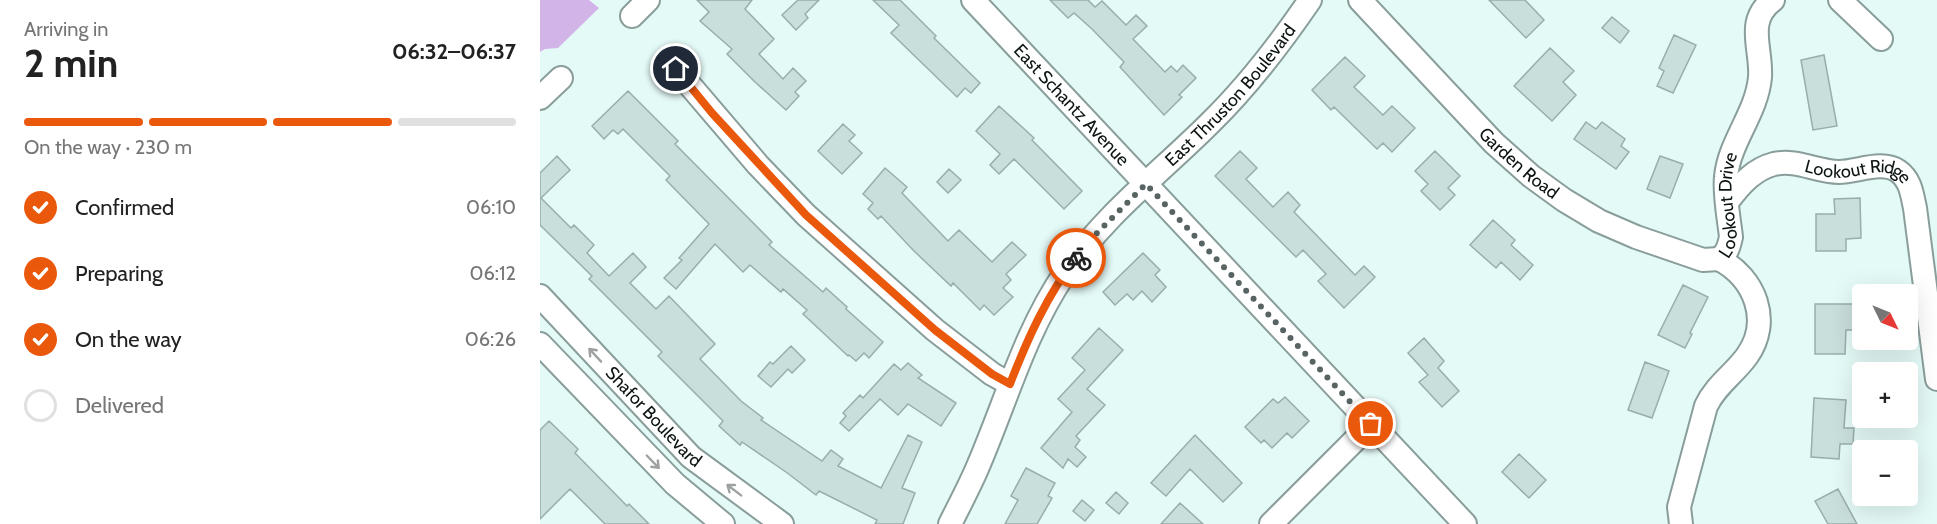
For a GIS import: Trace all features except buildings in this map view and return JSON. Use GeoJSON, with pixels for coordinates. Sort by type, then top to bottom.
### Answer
{"type":"FeatureCollection","features":[{"type":"Feature","properties":{"kind":"street"},"geometry":{"type":"LineString","coordinates":[[632,16],[648,0]]}},
{"type":"Feature","properties":{"kind":"street","name":"East Schantz Avenue"},"geometry":{"type":"LineString","coordinates":[[973,0],[1464,524]]}},
{"type":"Feature","properties":{"kind":"street","name":"East Thruston Boulevard"},"geometry":{"type":"LineString","coordinates":[[950,524],[976,471],[1020,358],[1065,273],[1094,236],[1211,122],[1248,82],[1310,0]]}},
{"type":"Feature","properties":{"kind":"street","name":"Garden Road"},"geometry":{"type":"LineString","coordinates":[[1360,0],[1494,143],[1531,176],[1564,200],[1599,221],[1636,237],[1703,260],[1719,259]]}},
{"type":"Feature","properties":{"kind":"street","name":"Lookout Drive"},"geometry":{"type":"LineString","coordinates":[[1681,524],[1679,507],[1706,405],[1722,381],[1746,358],[1759,330],[1760,317],[1757,300],[1746,280],[1719,259],[1724,256],[1730,246],[1731,237],[1725,178],[1729,161],[1756,96],[1760,76],[1756,24],[1759,13],[1773,0]]}},
{"type":"Feature","properties":{"kind":"street"},"geometry":{"type":"LineString","coordinates":[[1840,0],[1881,39]]}},
{"type":"Feature","properties":{"kind":"street"},"geometry":{"type":"LineString","coordinates":[[676,69],[712,113],[806,215],[935,330],[992,374],[1010,384]]}},
{"type":"Feature","properties":{"kind":"street"},"geometry":{"type":"LineString","coordinates":[[540,98],[561,78]]}},
{"type":"Feature","properties":{"kind":"street","name":"Lookout Ridge"},"geometry":{"type":"LineString","coordinates":[[1728,201],[1741,184],[1756,172],[1773,165],[1789,163],[1823,171],[1840,172],[1883,167],[1900,172],[1909,184],[1915,208],[1937,379]]}},
{"type":"Feature","properties":{"kind":"street","name":"Shafor Boulevard"},"geometry":{"type":"LineString","coordinates":[[540,296],[691,457],[782,524]]}},
{"type":"Feature","properties":{"kind":"street","name":"Shafor Boulevard"},"geometry":{"type":"LineString","coordinates":[[540,344],[675,484],[723,524]]}},
{"type":"Feature","properties":{"kind":"street"},"geometry":{"type":"LineString","coordinates":[[628,436],[650,414]]}},
{"type":"Feature","properties":{"kind":"street"},"geometry":{"type":"LineString","coordinates":[[1271,524],[1371,424]]}},
{"type":"Feature","properties":{"kind":"shaded area"},"geometry":{"type":"Polygon","coordinates":[[[540,0],[589,0],[599,8],[558,48],[545,49],[540,52],[540,0]]]}},
{"type":"Feature","properties":{"kind":"way so far"},"geometry":{"type":"LineString","coordinates":[[1076,258],[1094,236],[1146,184],[1371,424]]}},
{"type":"Feature","properties":{"kind":"route"},"geometry":{"type":"LineString","coordinates":[[676,69],[758,165],[806,215],[935,330],[992,374],[1010,384],[1020,358],[1047,304],[1076,258]]}}]}
